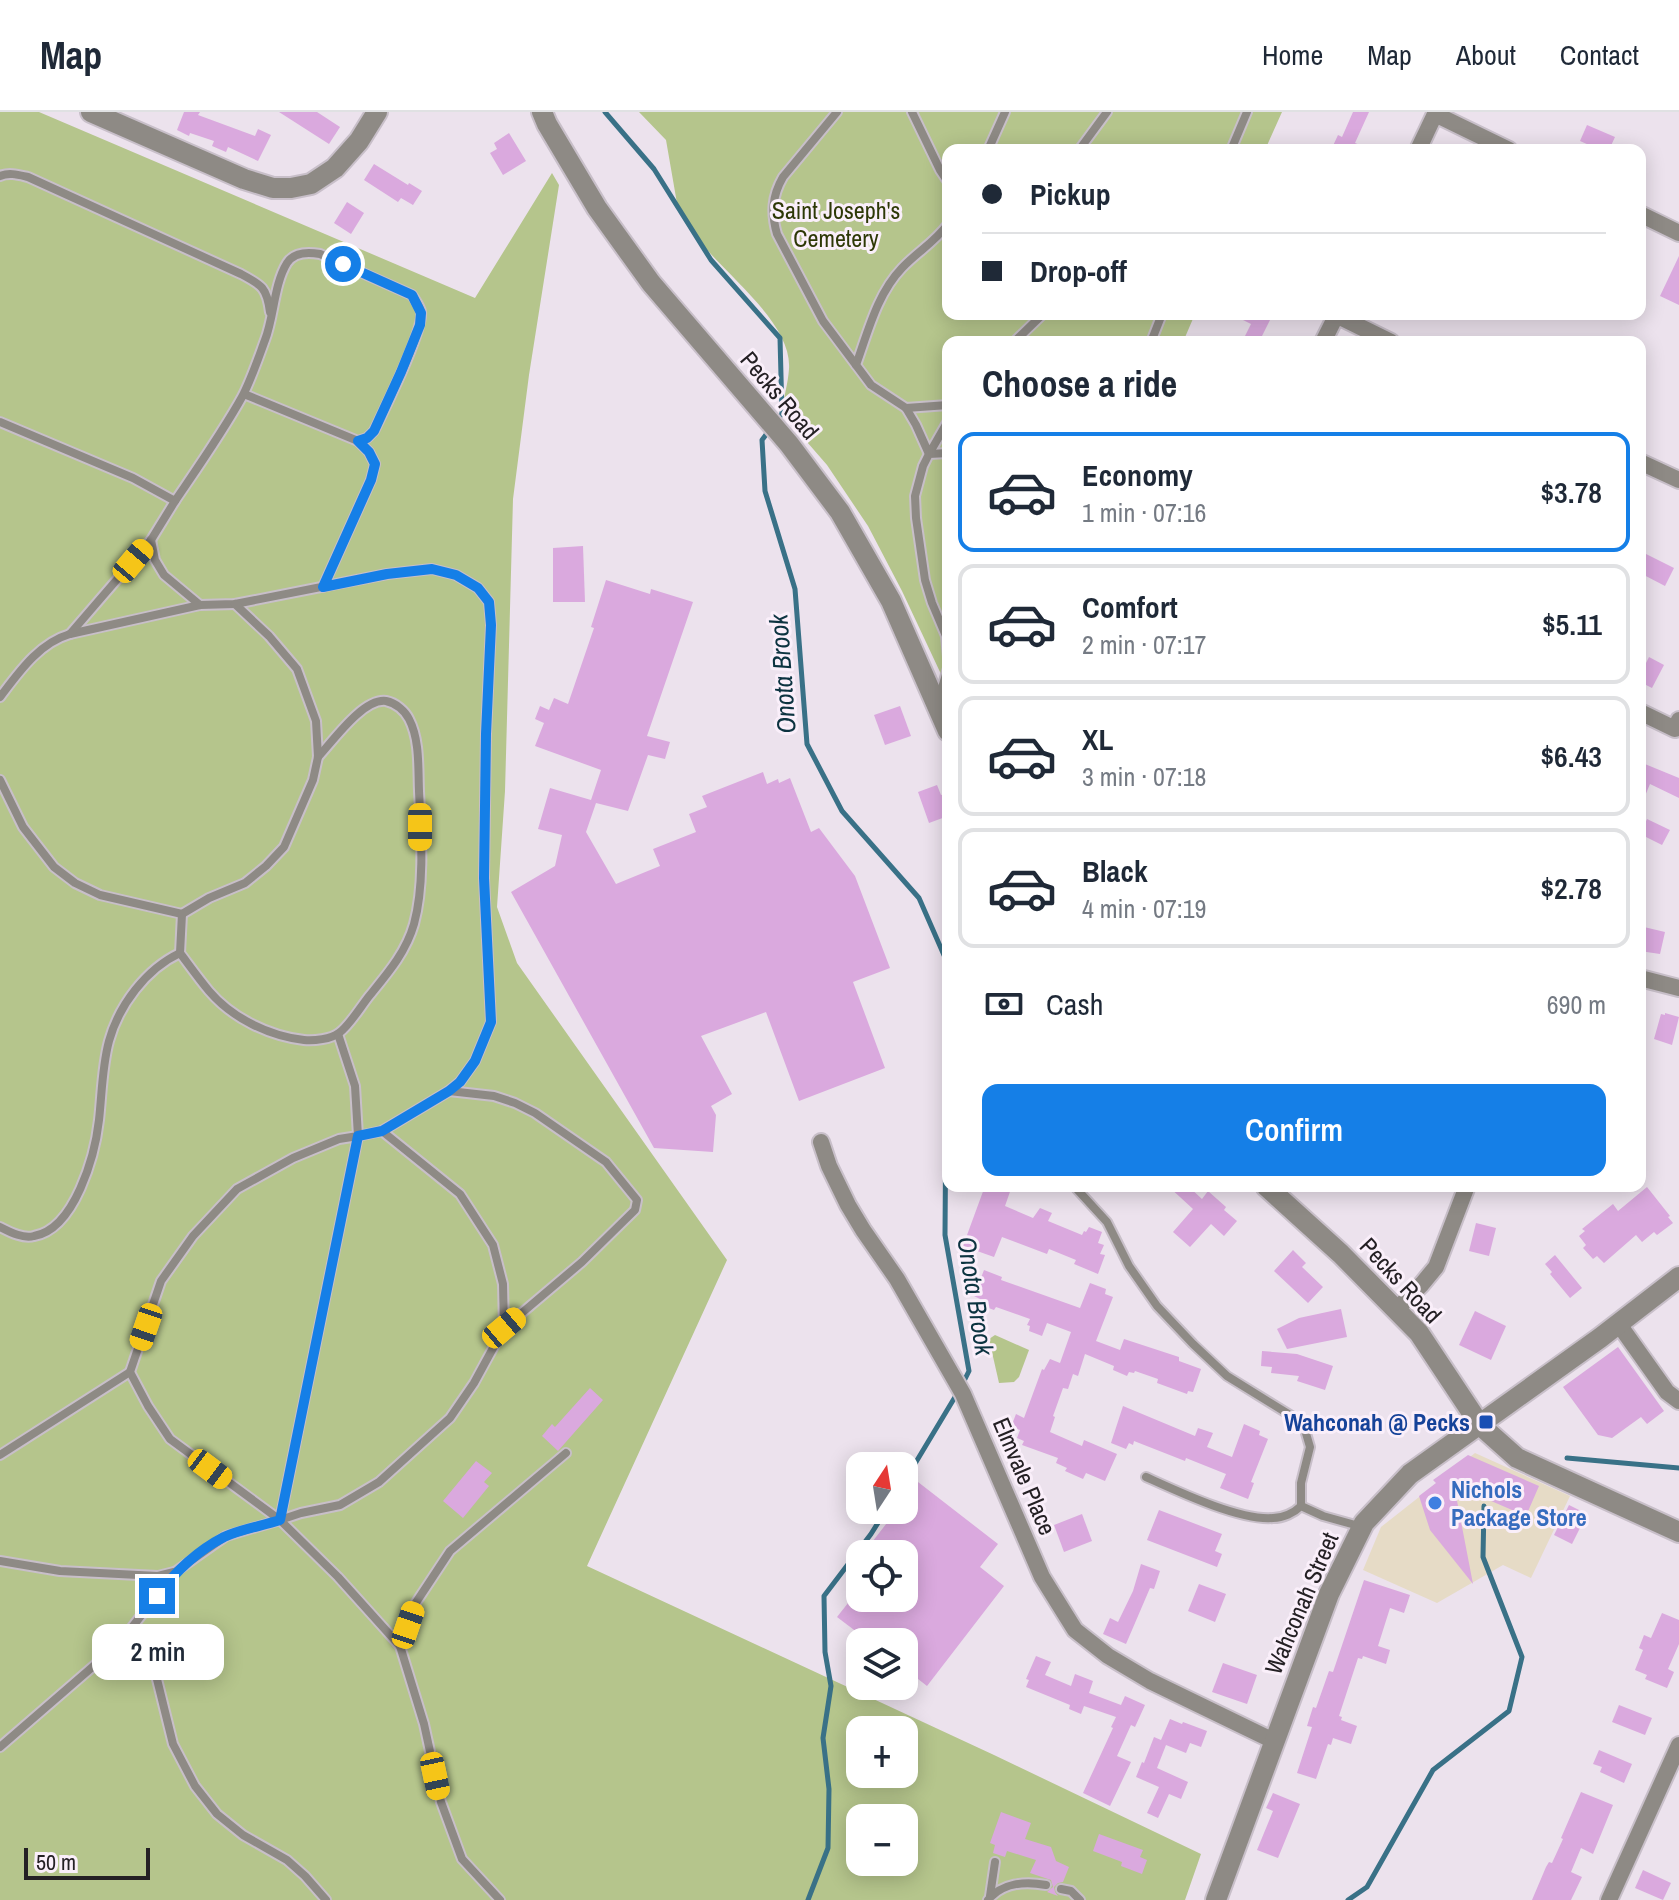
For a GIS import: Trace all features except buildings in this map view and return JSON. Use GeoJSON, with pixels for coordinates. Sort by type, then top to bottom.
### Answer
{"type":"FeatureCollection","features":[{"type":"Feature","properties":{"kind":"street"},"geometry":{"type":"LineString","coordinates":[[91,112],[244,179],[273,188],[311,184],[335,168],[359,141],[377,112]]}},
{"type":"Feature","properties":{"kind":"street","name":"Pecks Road"},"geometry":{"type":"LineString","coordinates":[[542,112],[597,208],[651,283],[780,432],[840,512],[891,601],[942,717]]}},
{"type":"Feature","properties":{"kind":"street"},"geometry":{"type":"LineString","coordinates":[[1421,144],[1436,113],[1497,144]]}},
{"type":"Feature","properties":{"kind":"street"},"geometry":{"type":"LineString","coordinates":[[1646,217],[1679,233]]}},
{"type":"Feature","properties":{"kind":"street"},"geometry":{"type":"LineString","coordinates":[[1346,320],[1379,336]]}},
{"type":"Feature","properties":{"kind":"street"},"geometry":{"type":"LineString","coordinates":[[1646,465],[1679,480]]}},
{"type":"Feature","properties":{"kind":"street"},"geometry":{"type":"LineString","coordinates":[[1646,714],[1677,724]]}},
{"type":"Feature","properties":{"kind":"street"},"geometry":{"type":"LineString","coordinates":[[1646,980],[1679,988]]}},
{"type":"Feature","properties":{"kind":"street","name":"Elmvale Place"},"geometry":{"type":"LineString","coordinates":[[821,1142],[848,1205],[897,1279],[960,1388],[1042,1577],[1075,1630],[1108,1656],[1150,1681],[1274,1741]]}},
{"type":"Feature","properties":{"kind":"street","name":"Pecks Road"},"geometry":{"type":"LineString","coordinates":[[1273,1192],[1341,1254],[1419,1333],[1480,1425],[1517,1458],[1679,1532]]}},
{"type":"Feature","properties":{"kind":"street"},"geometry":{"type":"LineString","coordinates":[[1396,1310],[1436,1267],[1465,1192]]}},
{"type":"Feature","properties":{"kind":"street","name":"Wahconah Street"},"geometry":{"type":"LineString","coordinates":[[1216,1900],[1329,1594],[1362,1527],[1410,1474],[1679,1277]]}},
{"type":"Feature","properties":{"kind":"street"},"geometry":{"type":"LineString","coordinates":[[1618,1323],[1667,1392],[1679,1401]]}},
{"type":"Feature","properties":{"kind":"street"},"geometry":{"type":"LineString","coordinates":[[1609,1900],[1679,1745]]}},
{"type":"Feature","properties":{"kind":"lane"},"geometry":{"type":"LineString","coordinates":[[837,112],[783,177],[773,202],[772,219],[823,321],[871,385],[906,408],[929,454]]}},
{"type":"Feature","properties":{"kind":"lane"},"geometry":{"type":"LineString","coordinates":[[912,112],[942,173]]}},
{"type":"Feature","properties":{"kind":"lane"},"geometry":{"type":"LineString","coordinates":[[991,144],[1005,112]]}},
{"type":"Feature","properties":{"kind":"lane"},"geometry":{"type":"LineString","coordinates":[[1083,144],[1107,112]]}},
{"type":"Feature","properties":{"kind":"lane"},"geometry":{"type":"LineString","coordinates":[[1234,144],[1247,112]]}},
{"type":"Feature","properties":{"kind":"lane"},"geometry":{"type":"LineString","coordinates":[[0,176],[28,177],[241,274],[263,286],[271,317]]}},
{"type":"Feature","properties":{"kind":"lane"},"geometry":{"type":"LineString","coordinates":[[856,365],[877,307],[887,289],[902,268],[942,231]]}},
{"type":"Feature","properties":{"kind":"lane"},"geometry":{"type":"LineString","coordinates":[[70,634],[151,540],[244,394],[266,338],[281,278],[288,261],[299,254],[320,254],[412,295],[421,313],[420,325],[374,431],[358,441]]}},
{"type":"Feature","properties":{"kind":"lane"},"geometry":{"type":"LineString","coordinates":[[1020,336],[1037,320]]}},
{"type":"Feature","properties":{"kind":"lane"},"geometry":{"type":"LineString","coordinates":[[244,394],[358,441],[375,464],[371,480],[323,587]]}},
{"type":"Feature","properties":{"kind":"lane"},"geometry":{"type":"LineString","coordinates":[[906,408],[942,405]]}},
{"type":"Feature","properties":{"kind":"lane"},"geometry":{"type":"LineString","coordinates":[[0,422],[133,478],[175,501]]}},
{"type":"Feature","properties":{"kind":"lane"},"geometry":{"type":"LineString","coordinates":[[942,431],[923,466],[915,496],[925,580],[942,627]]}},
{"type":"Feature","properties":{"kind":"lane"},"geometry":{"type":"LineString","coordinates":[[929,454],[942,453]]}},
{"type":"Feature","properties":{"kind":"lane"},"geometry":{"type":"LineString","coordinates":[[151,540],[155,560],[164,575],[200,605]]}},
{"type":"Feature","properties":{"kind":"lane"},"geometry":{"type":"LineString","coordinates":[[0,697],[41,649],[59,637],[200,605],[235,604],[387,574],[432,569],[456,575],[478,588],[489,602],[491,625],[484,878],[491,1022],[475,1061],[460,1082],[449,1091],[382,1131],[339,1139],[293,1158],[237,1189],[193,1236],[161,1281],[130,1372],[0,1455]]}},
{"type":"Feature","properties":{"kind":"lane"},"geometry":{"type":"LineString","coordinates":[[0,780],[23,827],[54,867],[75,883],[100,895],[182,914],[209,898],[245,883],[284,847],[313,780],[318,757],[316,721],[297,669],[269,636],[235,604]]}},
{"type":"Feature","properties":{"kind":"lane"},"geometry":{"type":"LineString","coordinates":[[937,705],[942,691]]}},
{"type":"Feature","properties":{"kind":"lane"},"geometry":{"type":"LineString","coordinates":[[182,914],[180,953],[211,993],[229,1009],[257,1027],[285,1038],[313,1041],[338,1034],[402,954],[414,925],[419,902],[420,852],[416,741],[409,718],[400,707],[390,701],[377,701],[366,706],[351,720],[318,757]]}},
{"type":"Feature","properties":{"kind":"lane"},"geometry":{"type":"LineString","coordinates":[[0,1227],[32,1237],[47,1232],[60,1222],[74,1201],[93,1155],[109,1040],[139,984],[169,958],[180,953]]}},
{"type":"Feature","properties":{"kind":"lane"},"geometry":{"type":"LineString","coordinates":[[280,1520],[358,1136],[355,1086],[338,1034]]}},
{"type":"Feature","properties":{"kind":"lane"},"geometry":{"type":"LineString","coordinates":[[0,1747],[119,1644],[175,1572],[226,1536],[301,1513],[340,1505],[379,1482],[450,1418],[474,1383],[504,1328],[582,1262],[635,1210],[637,1200],[606,1162],[535,1113],[494,1096],[449,1091]]}},
{"type":"Feature","properties":{"kind":"lane"},"geometry":{"type":"LineString","coordinates":[[382,1131],[460,1194],[493,1245],[503,1284],[504,1328]]}},
{"type":"Feature","properties":{"kind":"lane"},"geometry":{"type":"LineString","coordinates":[[1080,1192],[1107,1222],[1129,1266],[1157,1306],[1227,1376],[1303,1423],[1310,1447],[1301,1483],[1301,1506],[1295,1512],[1273,1519],[1248,1517],[1185,1495],[1146,1477]]}},
{"type":"Feature","properties":{"kind":"lane"},"geometry":{"type":"LineString","coordinates":[[130,1372],[170,1439],[280,1520],[338,1577],[400,1646],[424,1724],[441,1802],[462,1859],[500,1900]]}},
{"type":"Feature","properties":{"kind":"lane"},"geometry":{"type":"LineString","coordinates":[[400,1646],[415,1604],[450,1551],[566,1453]]}},
{"type":"Feature","properties":{"kind":"lane"},"geometry":{"type":"LineString","coordinates":[[1301,1506],[1362,1527]]}},
{"type":"Feature","properties":{"kind":"lane"},"geometry":{"type":"LineString","coordinates":[[0,1561],[60,1571],[158,1576],[175,1572]]}},
{"type":"Feature","properties":{"kind":"lane"},"geometry":{"type":"LineString","coordinates":[[119,1644],[142,1648],[151,1655],[173,1744],[195,1786],[217,1814],[243,1835],[287,1860],[326,1900]]}},
{"type":"Feature","properties":{"kind":"lane"},"geometry":{"type":"LineString","coordinates":[[989,1898],[995,1862]]}},
{"type":"Feature","properties":{"kind":"lane"},"geometry":{"type":"LineString","coordinates":[[989,1898],[999,1889],[1019,1883],[1046,1885]]}},
{"type":"Feature","properties":{"kind":"lane"},"geometry":{"type":"LineString","coordinates":[[1061,1889],[1071,1891],[1080,1900]]}},
{"type":"Feature","properties":{"kind":"shaded area"},"geometry":{"type":"Polygon","coordinates":[[[1475,1453],[1570,1496],[1531,1578],[1503,1565],[1437,1603],[1363,1570],[1381,1527],[1475,1453]]]}},
{"type":"Feature","properties":{"kind":"green space"},"geometry":{"type":"Polygon","coordinates":[[[0,112],[39,112],[475,298],[552,173],[559,185],[513,499],[505,791],[497,907],[517,963],[727,1260],[587,1566],[846,1686],[846,1700],[876,1700],[910,1716],[846,1716],[846,1788],[918,1788],[918,1720],[1201,1854],[1185,1900],[0,1900],[0,112]]]}},
{"type":"Feature","properties":{"kind":"green space","name":"Saint Joseph's Cemetery"},"geometry":{"type":"Polygon","coordinates":[[[639,112],[1282,112],[1268,144],[942,144],[942,320],[1192,320],[1186,336],[942,336],[942,676],[868,526],[827,465],[781,412],[789,369],[786,348],[761,307],[705,247],[678,209],[666,140],[639,112]]]}},
{"type":"Feature","properties":{"kind":"green space"},"geometry":{"type":"Polygon","coordinates":[[[995,1335],[1029,1350],[1019,1377],[1014,1382],[999,1383],[989,1339],[995,1335]]]}},
{"type":"Feature","properties":{"kind":"waterway","name":"Onota Brook"},"geometry":{"type":"LineString","coordinates":[[605,112],[654,169],[711,260],[780,338],[782,414],[777,420]]}},
{"type":"Feature","properties":{"kind":"waterway","name":"Onota Brook"},"geometry":{"type":"LineString","coordinates":[[771,428],[762,440],[765,491],[795,589],[807,744],[842,811],[919,898],[942,951]]}},
{"type":"Feature","properties":{"kind":"waterway","name":"Onota Brook"},"geometry":{"type":"LineString","coordinates":[[945,1192],[945,1235],[969,1371],[963,1383]]}},
{"type":"Feature","properties":{"kind":"waterway","name":"Onota Brook"},"geometry":{"type":"LineString","coordinates":[[918,1459],[958,1392]]}},
{"type":"Feature","properties":{"kind":"waterway"},"geometry":{"type":"LineString","coordinates":[[1567,1458],[1679,1468]]}},
{"type":"Feature","properties":{"kind":"waterway"},"geometry":{"type":"LineString","coordinates":[[1348,1900],[1367,1887],[1433,1770],[1509,1711],[1522,1657],[1483,1557],[1484,1506]]}},
{"type":"Feature","properties":{"kind":"waterway","name":"Onota Brook"},"geometry":{"type":"LineString","coordinates":[[808,1900],[828,1848],[829,1789],[823,1738],[831,1686],[825,1652],[824,1596],[877,1524]]}},
{"type":"Feature","properties":{"kind":"place","name":"Wahconah @ Pecks"},"geometry":{"type":"Point","coordinates":[1486,1422]}},
{"type":"Feature","properties":{"kind":"place","name":"Nichols Package Store"},"geometry":{"type":"Point","coordinates":[1435,1503]}},
{"type":"Feature","properties":{"kind":"route"},"geometry":{"type":"LineString","coordinates":[[157,1596],[175,1572],[226,1536],[280,1520],[358,1136],[382,1131],[460,1082],[475,1061],[491,1022],[484,878],[491,625],[489,602],[478,588],[456,575],[432,569],[323,587],[371,480],[375,464],[358,441],[374,431],[420,325],[421,313],[412,295],[343,264]]}}]}
